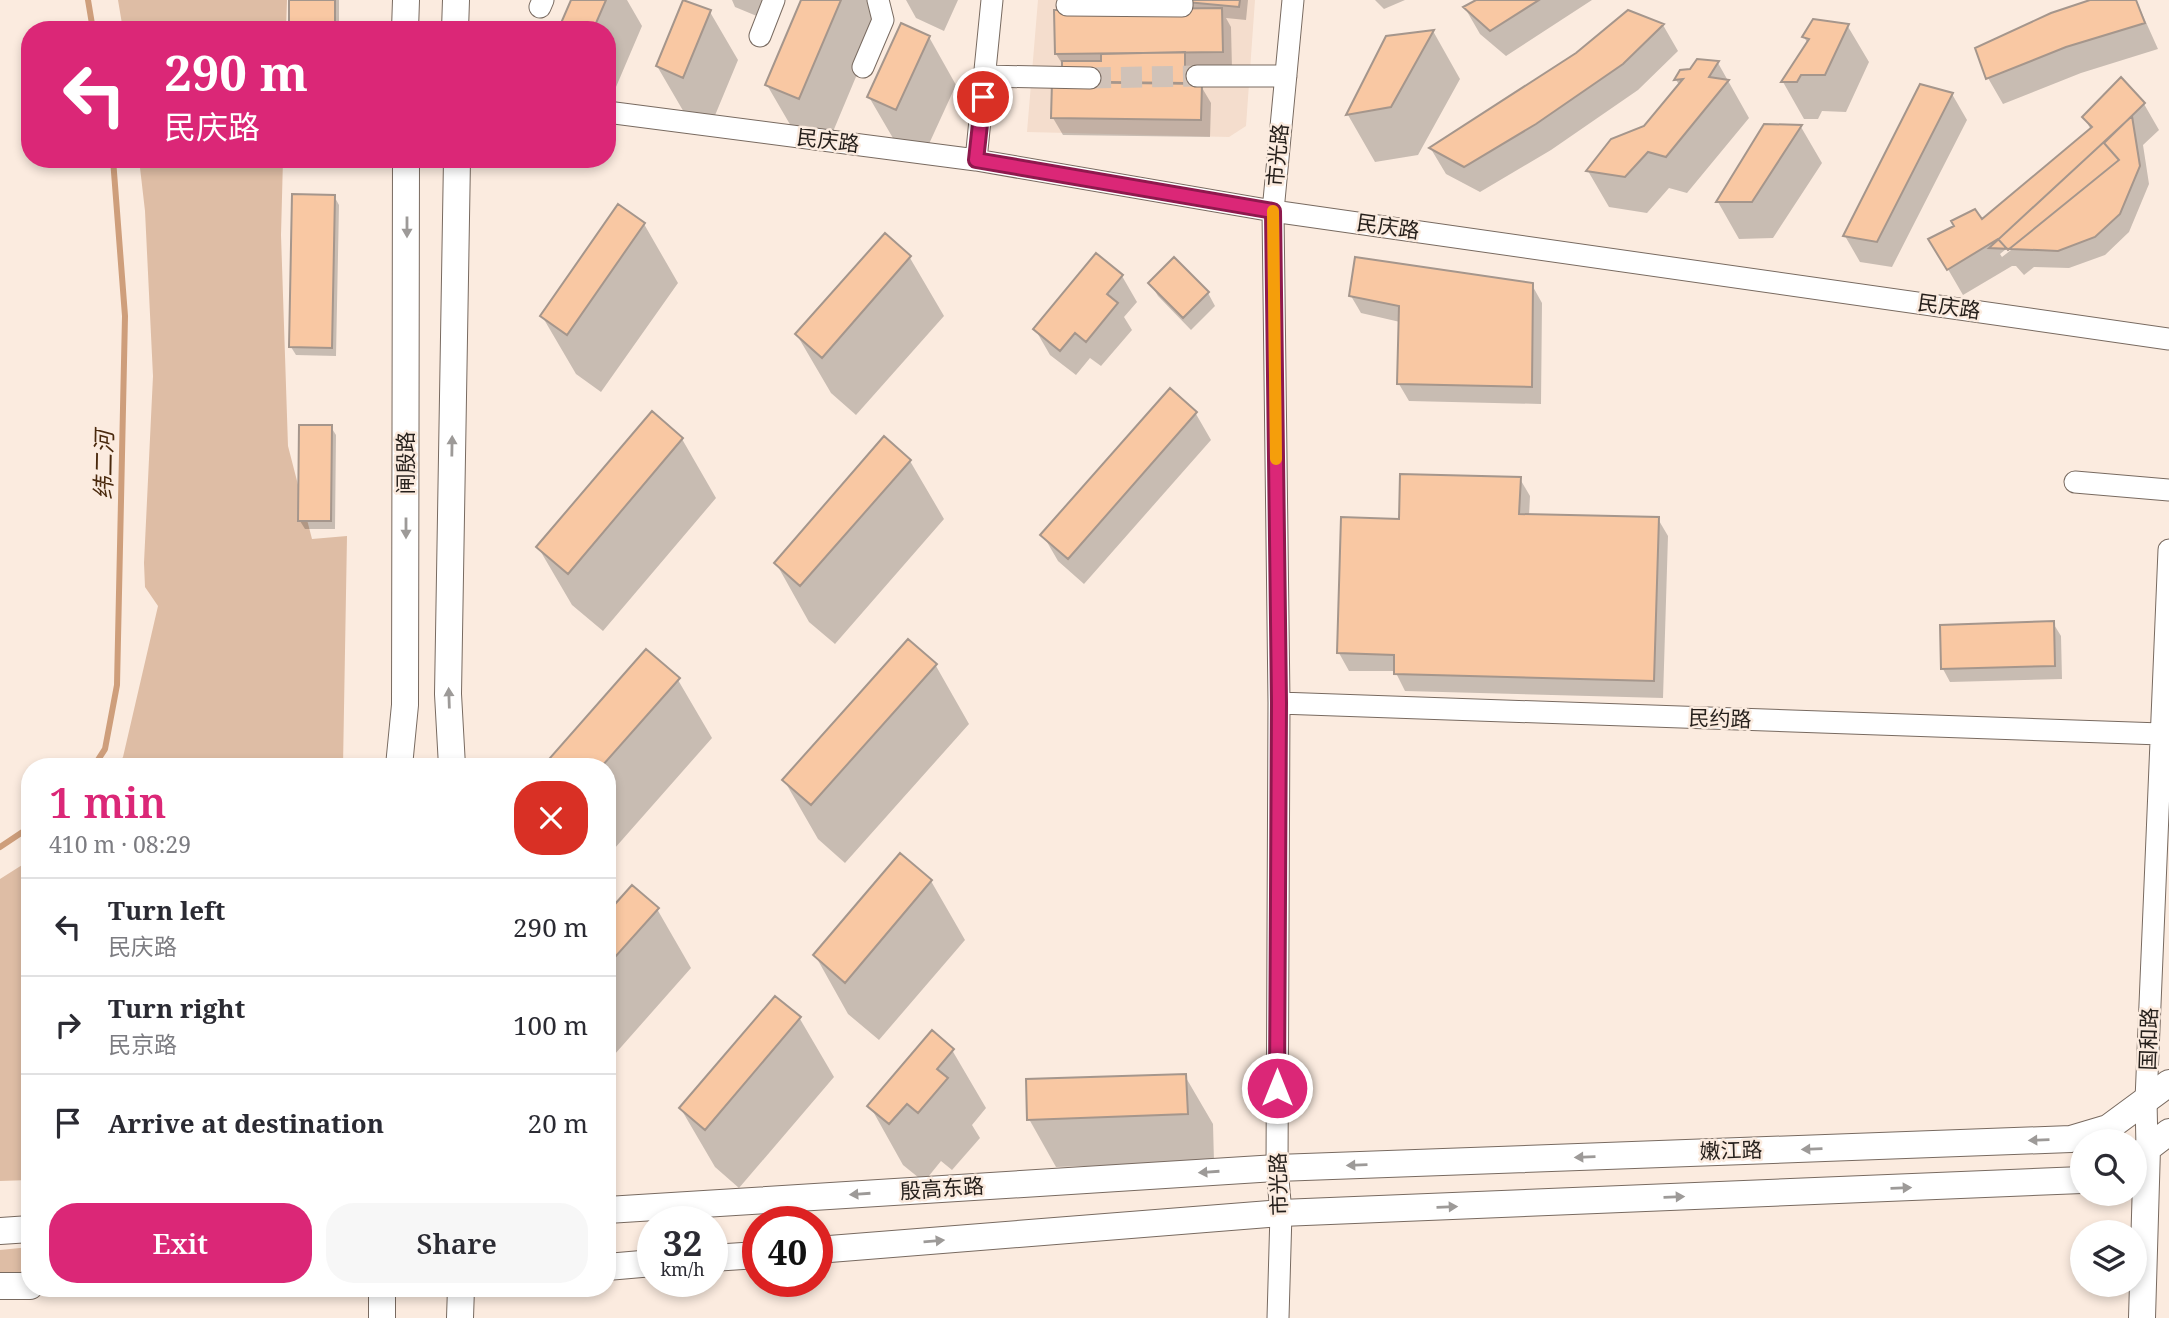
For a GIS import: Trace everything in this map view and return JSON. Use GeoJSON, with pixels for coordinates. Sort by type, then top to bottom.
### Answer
{"type":"FeatureCollection","features":[{"type":"Feature","properties":{"kind":"main road"},"geometry":{"type":"LineString","coordinates":[[405,0],[405,21]]}},
{"type":"Feature","properties":{"kind":"main road","name":"闸殷路"},"geometry":{"type":"LineString","coordinates":[[400,758],[405,705],[406,168]]}},
{"type":"Feature","properties":{"kind":"main road"},"geometry":{"type":"LineString","coordinates":[[452,758],[448,694],[457,168]]}},
{"type":"Feature","properties":{"kind":"main road","name":"嫩江路"},"geometry":{"type":"LineString","coordinates":[[1277,1168],[2071,1139],[2108,1128],[2169,1083]]}},
{"type":"Feature","properties":{"kind":"main road"},"geometry":{"type":"LineString","coordinates":[[2147,1148],[2169,1132]]}},
{"type":"Feature","properties":{"kind":"main road","name":"殷高东路"},"geometry":{"type":"LineString","coordinates":[[616,1209],[1277,1168]]}},
{"type":"Feature","properties":{"kind":"main road","name":"嫩江路"},"geometry":{"type":"LineString","coordinates":[[1280,1213],[2070,1180]]}},
{"type":"Feature","properties":{"kind":"main road","name":"国和路"},"geometry":{"type":"LineString","coordinates":[[2141,1206],[2142,1318]]}},
{"type":"Feature","properties":{"kind":"main road"},"geometry":{"type":"LineString","coordinates":[[833,1249],[1280,1213]]}},
{"type":"Feature","properties":{"kind":"main road"},"geometry":{"type":"LineString","coordinates":[[0,1231],[21,1230]]}},
{"type":"Feature","properties":{"kind":"main road"},"geometry":{"type":"LineString","coordinates":[[616,1266],[637,1264]]}},
{"type":"Feature","properties":{"kind":"main road"},"geometry":{"type":"LineString","coordinates":[[0,1286],[21,1286]]}},
{"type":"Feature","properties":{"kind":"main road"},"geometry":{"type":"LineString","coordinates":[[382,1297],[382,1318]]}},
{"type":"Feature","properties":{"kind":"main road"},"geometry":{"type":"LineString","coordinates":[[460,1318],[461,1297]]}},
{"type":"Feature","properties":{"kind":"street"},"geometry":{"type":"LineString","coordinates":[[760,36],[774,0]]}},
{"type":"Feature","properties":{"kind":"street"},"geometry":{"type":"LineString","coordinates":[[863,68],[883,20],[878,0]]}},
{"type":"Feature","properties":{"kind":"street"},"geometry":{"type":"LineString","coordinates":[[976,160],[992,0]]}},
{"type":"Feature","properties":{"kind":"street","name":"市光路"},"geometry":{"type":"LineString","coordinates":[[1278,1318],[1279,703],[1273,211],[1293,0]]}},
{"type":"Feature","properties":{"kind":"street"},"geometry":{"type":"LineString","coordinates":[[1067,5],[1104,2],[1182,6],[1182,3]]}},
{"type":"Feature","properties":{"kind":"street"},"geometry":{"type":"LineString","coordinates":[[985,76],[1090,78]]}},
{"type":"Feature","properties":{"kind":"street"},"geometry":{"type":"LineString","coordinates":[[1197,76],[1286,76]]}},
{"type":"Feature","properties":{"kind":"street","name":"民庆路"},"geometry":{"type":"LineString","coordinates":[[616,113],[976,160],[1273,211],[2169,340]]}},
{"type":"Feature","properties":{"kind":"street"},"geometry":{"type":"LineString","coordinates":[[455,206],[461,168]]}},
{"type":"Feature","properties":{"kind":"street"},"geometry":{"type":"LineString","coordinates":[[2075,482],[2169,490]]}},
{"type":"Feature","properties":{"kind":"street","name":"国和路"},"geometry":{"type":"LineString","coordinates":[[2143,1129],[2169,551]]}},
{"type":"Feature","properties":{"kind":"street","name":"民约路"},"geometry":{"type":"LineString","coordinates":[[1279,703],[2161,734]]}},
{"type":"Feature","properties":{"kind":"shaded area"},"geometry":{"type":"Polygon","coordinates":[[[118,0],[287,0],[286,21],[122,21],[118,0]]]}},
{"type":"Feature","properties":{"kind":"shaded area"},"geometry":{"type":"Polygon","coordinates":[[[1038,0],[1255,0],[1246,126],[1229,137],[1027,132],[1038,0]]]}},
{"type":"Feature","properties":{"kind":"shaded area"},"geometry":{"type":"Polygon","coordinates":[[[140,168],[283,168],[281,235],[288,446],[312,539],[347,536],[343,758],[122,758],[158,606],[145,587],[144,563],[153,376],[145,211],[140,168]]]}},
{"type":"Feature","properties":{"kind":"shaded area"},"geometry":{"type":"Polygon","coordinates":[[[21,866],[21,1180],[0,1181],[0,879],[21,866]]]}},
{"type":"Feature","properties":{"kind":"shaded area"},"geometry":{"type":"Polygon","coordinates":[[[21,1248],[21,1272],[0,1272],[0,1250],[21,1248]]]}},
{"type":"Feature","properties":{"kind":"building"},"geometry":{"type":"Polygon","coordinates":[[[289,0],[335,0],[335,21],[289,21],[289,0]]]}},
{"type":"Feature","properties":{"kind":"building"},"geometry":{"type":"Polygon","coordinates":[[[571,0],[606,0],[597,21],[562,21],[571,0]]]}},
{"type":"Feature","properties":{"kind":"building"},"geometry":{"type":"Polygon","coordinates":[[[683,0],[711,10],[683,78],[656,66],[683,0]]]}},
{"type":"Feature","properties":{"kind":"building"},"geometry":{"type":"Polygon","coordinates":[[[801,0],[841,0],[799,99],[765,85],[801,0]]]}},
{"type":"Feature","properties":{"kind":"building"},"geometry":{"type":"Polygon","coordinates":[[[1165,0],[1240,0],[1239,7],[1165,0]]]}},
{"type":"Feature","properties":{"kind":"building"},"geometry":{"type":"Polygon","coordinates":[[[1476,0],[1539,0],[1490,31],[1463,7],[1476,0]]]}},
{"type":"Feature","properties":{"kind":"building"},"geometry":{"type":"Polygon","coordinates":[[[2090,0],[2136,0],[2145,23],[2066,47],[1986,79],[1975,48],[2051,13],[2090,0]]]}},
{"type":"Feature","properties":{"kind":"building"},"geometry":{"type":"Polygon","coordinates":[[[1222,8],[1223,52],[1055,54],[1054,10],[1222,8]]]}},
{"type":"Feature","properties":{"kind":"building"},"geometry":{"type":"Polygon","coordinates":[[[1628,10],[1664,24],[1623,64],[1536,124],[1464,167],[1429,148],[1576,53],[1628,10]]]}},
{"type":"Feature","properties":{"kind":"building"},"geometry":{"type":"Polygon","coordinates":[[[1813,19],[1849,24],[1825,75],[1801,75],[1797,82],[1781,82],[1809,39],[1802,37],[1813,19]]]}},
{"type":"Feature","properties":{"kind":"building"},"geometry":{"type":"Polygon","coordinates":[[[901,23],[930,36],[896,110],[867,97],[901,23]]]}},
{"type":"Feature","properties":{"kind":"building"},"geometry":{"type":"Polygon","coordinates":[[[1434,30],[1391,107],[1346,115],[1386,36],[1434,30]]]}},
{"type":"Feature","properties":{"kind":"building"},"geometry":{"type":"Polygon","coordinates":[[[1185,52],[1185,83],[1101,82],[1101,74],[1062,74],[1062,61],[1101,61],[1101,54],[1185,52]]]}},
{"type":"Feature","properties":{"kind":"building"},"geometry":{"type":"Polygon","coordinates":[[[1697,59],[1719,61],[1709,77],[1729,80],[1666,157],[1648,152],[1625,177],[1586,171],[1611,139],[1644,126],[1683,79],[1674,80],[1680,70],[1690,69],[1697,59]]]}},
{"type":"Feature","properties":{"kind":"building"},"geometry":{"type":"Polygon","coordinates":[[[2121,77],[2145,103],[2104,143],[2119,160],[2008,250],[1998,239],[1947,270],[1928,239],[1954,226],[1951,221],[1975,209],[1982,219],[2092,127],[2082,117],[2121,77]]]}},
{"type":"Feature","properties":{"kind":"building"},"geometry":{"type":"Polygon","coordinates":[[[1052,82],[1202,84],[1201,120],[1051,118],[1052,82]]]}},
{"type":"Feature","properties":{"kind":"building"},"geometry":{"type":"Polygon","coordinates":[[[1920,84],[1953,93],[1877,242],[1843,236],[1920,84]]]}},
{"type":"Feature","properties":{"kind":"building"},"geometry":{"type":"Polygon","coordinates":[[[2132,116],[2140,166],[2120,214],[2095,237],[2058,251],[1989,248],[2132,116]]]}},
{"type":"Feature","properties":{"kind":"building"},"geometry":{"type":"Polygon","coordinates":[[[1764,124],[1802,125],[1752,202],[1716,202],[1764,124]]]}},
{"type":"Feature","properties":{"kind":"building"},"geometry":{"type":"Polygon","coordinates":[[[292,194],[335,195],[332,348],[289,347],[292,194]]]}},
{"type":"Feature","properties":{"kind":"building"},"geometry":{"type":"Polygon","coordinates":[[[618,204],[645,223],[567,335],[540,316],[618,204]]]}},
{"type":"Feature","properties":{"kind":"building"},"geometry":{"type":"Polygon","coordinates":[[[885,233],[911,256],[822,358],[795,334],[885,233]]]}},
{"type":"Feature","properties":{"kind":"building"},"geometry":{"type":"Polygon","coordinates":[[[1096,253],[1123,275],[1107,294],[1118,303],[1086,342],[1075,333],[1060,351],[1033,329],[1096,253]]]}},
{"type":"Feature","properties":{"kind":"building"},"geometry":{"type":"Polygon","coordinates":[[[1174,257],[1209,292],[1183,318],[1148,283],[1174,257]]]}},
{"type":"Feature","properties":{"kind":"building"},"geometry":{"type":"Polygon","coordinates":[[[1355,257],[1533,283],[1532,387],[1397,384],[1399,306],[1349,296],[1355,257]]]}},
{"type":"Feature","properties":{"kind":"building"},"geometry":{"type":"Polygon","coordinates":[[[1170,388],[1197,412],[1068,559],[1040,535],[1170,388]]]}},
{"type":"Feature","properties":{"kind":"building"},"geometry":{"type":"Polygon","coordinates":[[[652,411],[683,438],[568,574],[536,547],[652,411]]]}},
{"type":"Feature","properties":{"kind":"building"},"geometry":{"type":"Polygon","coordinates":[[[299,425],[332,425],[331,521],[298,521],[299,425]]]}},
{"type":"Feature","properties":{"kind":"building"},"geometry":{"type":"Polygon","coordinates":[[[884,436],[911,460],[800,586],[774,563],[884,436]]]}},
{"type":"Feature","properties":{"kind":"building"},"geometry":{"type":"Polygon","coordinates":[[[1400,474],[1521,477],[1519,514],[1659,517],[1654,681],[1394,674],[1394,655],[1337,653],[1341,517],[1399,519],[1400,474]]]}},
{"type":"Feature","properties":{"kind":"building"},"geometry":{"type":"Polygon","coordinates":[[[2054,621],[2055,666],[1941,669],[1940,625],[2054,621]]]}},
{"type":"Feature","properties":{"kind":"building"},"geometry":{"type":"Polygon","coordinates":[[[908,639],[937,664],[811,805],[782,780],[908,639]]]}},
{"type":"Feature","properties":{"kind":"building"},"geometry":{"type":"Polygon","coordinates":[[[646,649],[680,678],[609,758],[550,758],[646,649]]]}},
{"type":"Feature","properties":{"kind":"building"},"geometry":{"type":"Polygon","coordinates":[[[900,853],[932,880],[845,983],[813,955],[900,853]]]}},
{"type":"Feature","properties":{"kind":"building"},"geometry":{"type":"Polygon","coordinates":[[[632,885],[659,908],[616,956],[616,903],[632,885]]]}},
{"type":"Feature","properties":{"kind":"building"},"geometry":{"type":"Polygon","coordinates":[[[775,996],[801,1017],[705,1130],[679,1108],[775,996]]]}},
{"type":"Feature","properties":{"kind":"building"},"geometry":{"type":"Polygon","coordinates":[[[932,1030],[954,1049],[937,1069],[948,1078],[918,1113],[907,1104],[889,1124],[867,1106],[932,1030]]]}},
{"type":"Feature","properties":{"kind":"building"},"geometry":{"type":"Polygon","coordinates":[[[1186,1074],[1188,1114],[1027,1120],[1026,1079],[1186,1074]]]}},
{"type":"Feature","properties":{"kind":"waterway","name":"纬二河"},"geometry":{"type":"LineString","coordinates":[[88,0],[92,21]]}},
{"type":"Feature","properties":{"kind":"waterway","name":"纬二河"},"geometry":{"type":"LineString","coordinates":[[99,758],[105,749],[117,685],[125,316],[114,168]]}},
{"type":"Feature","properties":{"kind":"waterway","name":"纬二河"},"geometry":{"type":"LineString","coordinates":[[0,847],[21,833]]}},
{"type":"Feature","properties":{"kind":"tunnel"},"geometry":{"type":"LineString","coordinates":[[1090,78],[1197,76]]}},
{"type":"Feature","properties":{"kind":"slow traffic"},"geometry":{"type":"LineString","coordinates":[[1273,211],[1276,459]]}},
{"type":"Feature","properties":{"kind":"route"},"geometry":{"type":"LineString","coordinates":[[983,97],[976,160],[1273,211],[1279,703],[1277,1088]]}}]}
